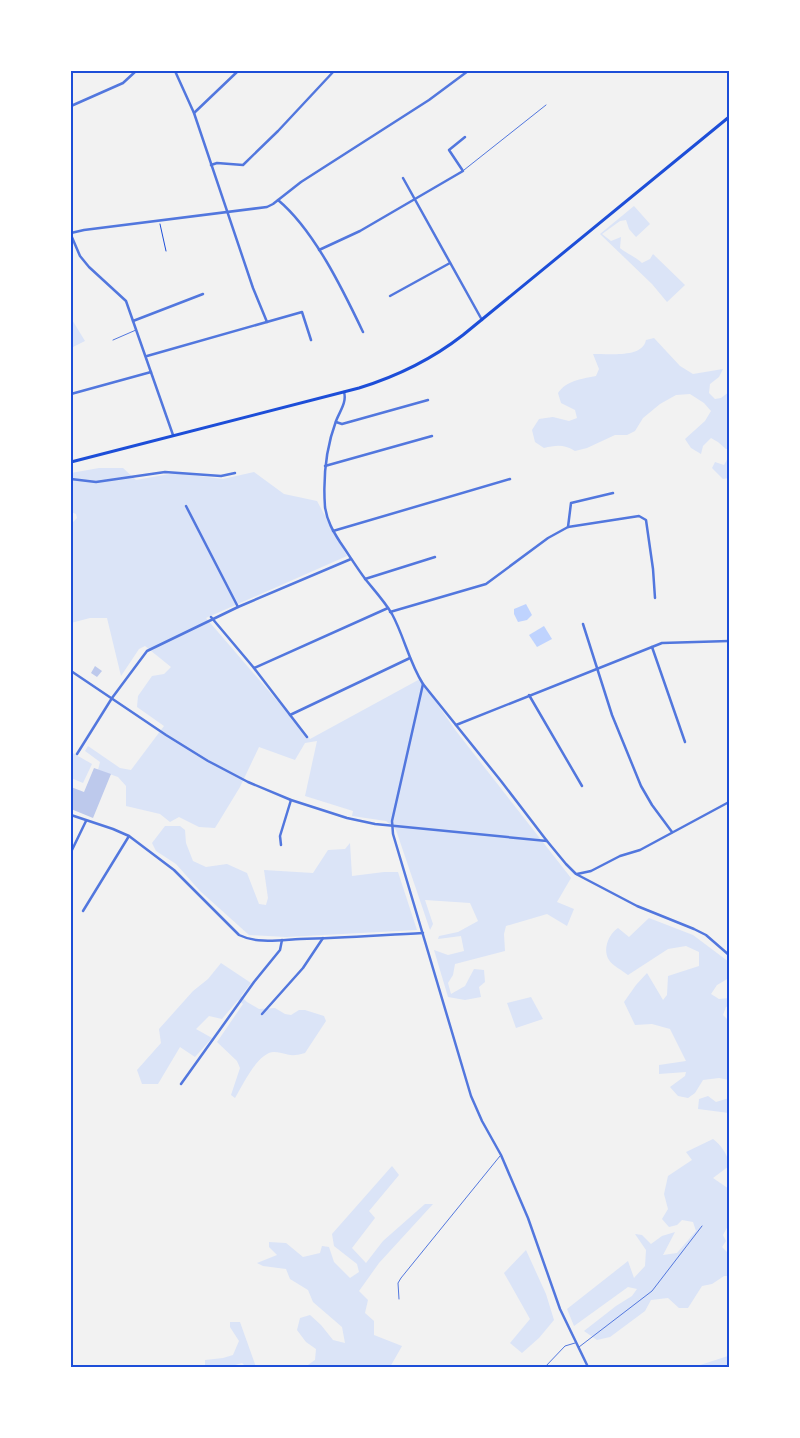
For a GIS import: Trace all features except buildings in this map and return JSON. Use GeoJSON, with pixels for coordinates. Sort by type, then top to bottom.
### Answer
{"type":"FeatureCollection","features":[{"type":"Feature","properties":{"kind":"main road"},"geometry":{"type":"LineString","coordinates":[[71,462],[344,392],[393,377],[419,365],[443,350],[482,320],[729,117]]}},
{"type":"Feature","properties":{"kind":"street"},"geometry":{"type":"LineString","coordinates":[[71,106],[123,83],[136,71]]}},
{"type":"Feature","properties":{"kind":"street"},"geometry":{"type":"LineString","coordinates":[[175,71],[194,113],[267,322]]}},
{"type":"Feature","properties":{"kind":"street"},"geometry":{"type":"LineString","coordinates":[[194,113],[238,71]]}},
{"type":"Feature","properties":{"kind":"street"},"geometry":{"type":"LineString","coordinates":[[211,164],[243,165],[278,132],[334,71]]}},
{"type":"Feature","properties":{"kind":"street"},"geometry":{"type":"LineString","coordinates":[[174,437],[126,301],[89,267],[80,256],[71,234],[159,220],[267,207],[301,182],[429,100],[468,71]]}},
{"type":"Feature","properties":{"kind":"street"},"geometry":{"type":"LineString","coordinates":[[319,250],[360,230],[463,171],[449,150],[465,137]]}},
{"type":"Feature","properties":{"kind":"street"},"geometry":{"type":"LineString","coordinates":[[403,178],[482,320]]}},
{"type":"Feature","properties":{"kind":"street"},"geometry":{"type":"LineString","coordinates":[[278,200],[286,206],[319,250],[331,269],[363,332]]}},
{"type":"Feature","properties":{"kind":"street"},"geometry":{"type":"LineString","coordinates":[[390,296],[450,264]]}},
{"type":"Feature","properties":{"kind":"street"},"geometry":{"type":"LineString","coordinates":[[134,321],[203,294]]}},
{"type":"Feature","properties":{"kind":"street"},"geometry":{"type":"LineString","coordinates":[[146,356],[302,312],[311,340]]}},
{"type":"Feature","properties":{"kind":"street"},"geometry":{"type":"LineString","coordinates":[[71,394],[151,372]]}},
{"type":"Feature","properties":{"kind":"street"},"geometry":{"type":"LineString","coordinates":[[344,392],[346,399],[336,422],[327,452],[325,507],[328,520],[351,559],[388,608],[399,628],[416,673],[423,684],[502,780],[547,841],[576,874],[637,906],[706,935],[729,955]]}},
{"type":"Feature","properties":{"kind":"street"},"geometry":{"type":"LineString","coordinates":[[336,422],[342,424],[428,400]]}},
{"type":"Feature","properties":{"kind":"street"},"geometry":{"type":"LineString","coordinates":[[326,466],[432,436]]}},
{"type":"Feature","properties":{"kind":"street"},"geometry":{"type":"LineString","coordinates":[[71,479],[96,482],[164,472],[221,476],[235,473]]}},
{"type":"Feature","properties":{"kind":"street"},"geometry":{"type":"LineString","coordinates":[[333,531],[510,480]]}},
{"type":"Feature","properties":{"kind":"street"},"geometry":{"type":"LineString","coordinates":[[568,527],[571,502],[612,493]]}},
{"type":"Feature","properties":{"kind":"street"},"geometry":{"type":"LineString","coordinates":[[186,506],[238,607]]}},
{"type":"Feature","properties":{"kind":"street"},"geometry":{"type":"LineString","coordinates":[[390,612],[486,584],[548,538],[568,527],[639,516],[644,517],[646,520],[655,598]]}},
{"type":"Feature","properties":{"kind":"street"},"geometry":{"type":"LineString","coordinates":[[365,579],[435,557]]}},
{"type":"Feature","properties":{"kind":"street"},"geometry":{"type":"LineString","coordinates":[[77,754],[112,698],[147,651],[212,618],[351,559]]}},
{"type":"Feature","properties":{"kind":"street"},"geometry":{"type":"LineString","coordinates":[[254,668],[388,608]]}},
{"type":"Feature","properties":{"kind":"street"},"geometry":{"type":"LineString","coordinates":[[212,618],[254,668],[307,737]]}},
{"type":"Feature","properties":{"kind":"street"},"geometry":{"type":"LineString","coordinates":[[584,624],[596,669],[641,786],[672,832]]}},
{"type":"Feature","properties":{"kind":"street"},"geometry":{"type":"LineString","coordinates":[[456,725],[662,643],[729,641]]}},
{"type":"Feature","properties":{"kind":"street"},"geometry":{"type":"LineString","coordinates":[[652,647],[685,742]]}},
{"type":"Feature","properties":{"kind":"street"},"geometry":{"type":"LineString","coordinates":[[290,715],[410,658]]}},
{"type":"Feature","properties":{"kind":"street"},"geometry":{"type":"LineString","coordinates":[[71,670],[208,761],[248,782],[291,800],[347,818],[392,827],[547,841]]}},
{"type":"Feature","properties":{"kind":"street"},"geometry":{"type":"LineString","coordinates":[[423,684],[392,827],[470,1096],[501,1155],[528,1218],[554,1292],[588,1367]]}},
{"type":"Feature","properties":{"kind":"street"},"geometry":{"type":"LineString","coordinates":[[530,695],[582,786]]}},
{"type":"Feature","properties":{"kind":"street"},"geometry":{"type":"LineString","coordinates":[[281,845],[280,836],[291,800]]}},
{"type":"Feature","properties":{"kind":"street"},"geometry":{"type":"LineString","coordinates":[[576,874],[591,871],[620,856],[640,850],[729,802]]}},
{"type":"Feature","properties":{"kind":"street"},"geometry":{"type":"LineString","coordinates":[[71,815],[129,836],[174,870],[239,935],[247,939],[282,940],[423,933]]}},
{"type":"Feature","properties":{"kind":"street"},"geometry":{"type":"LineString","coordinates":[[71,852],[86,821]]}},
{"type":"Feature","properties":{"kind":"street"},"geometry":{"type":"LineString","coordinates":[[84,911],[129,836]]}},
{"type":"Feature","properties":{"kind":"street"},"geometry":{"type":"LineString","coordinates":[[262,1014],[303,968],[323,938]]}},
{"type":"Feature","properties":{"kind":"street"},"geometry":{"type":"LineString","coordinates":[[181,1084],[254,982],[280,950],[282,940]]}},
{"type":"Feature","properties":{"kind":"lane"},"geometry":{"type":"LineString","coordinates":[[463,171],[546,105]]}},
{"type":"Feature","properties":{"kind":"lane"},"geometry":{"type":"LineString","coordinates":[[113,340],[136,330]]}},
{"type":"Feature","properties":{"kind":"lane"},"geometry":{"type":"LineString","coordinates":[[399,1299],[398,1283],[401,1278],[501,1155]]}},
{"type":"Feature","properties":{"kind":"lane"},"geometry":{"type":"LineString","coordinates":[[578,1347],[652,1291],[702,1226]]}},
{"type":"Feature","properties":{"kind":"lane"},"geometry":{"type":"LineString","coordinates":[[545,1367],[565,1346],[576,1342]]}},
{"type":"Feature","properties":{"kind":"path"},"geometry":{"type":"LineString","coordinates":[[159,220],[166,251]]}},
{"type":"Feature","properties":{"kind":"shaded area"},"geometry":{"type":"Polygon","coordinates":[[[634,206],[650,224],[636,237],[629,229],[626,220],[620,221],[602,234],[611,241],[621,237],[620,248],[642,263],[650,259],[653,254],[685,285],[667,302],[652,284],[600,234],[634,206]]]}},
{"type":"Feature","properties":{"kind":"shaded area"},"geometry":{"type":"Polygon","coordinates":[[[71,318],[85,341],[71,348],[71,318]]]}},
{"type":"Feature","properties":{"kind":"shaded area"},"geometry":{"type":"Polygon","coordinates":[[[654,338],[680,366],[693,374],[723,369],[719,377],[710,384],[709,393],[715,399],[721,398],[729,392],[729,449],[726,449],[711,438],[703,446],[701,454],[691,448],[685,439],[705,421],[711,411],[704,403],[690,394],[676,395],[660,404],[643,418],[635,431],[627,435],[615,435],[587,448],[575,451],[560,446],[544,448],[535,442],[532,430],[539,419],[553,417],[569,421],[577,418],[575,410],[561,403],[558,393],[570,383],[596,376],[599,369],[593,354],[631,353],[643,346],[646,340],[654,338]]]}},
{"type":"Feature","properties":{"kind":"shaded area"},"geometry":{"type":"Polygon","coordinates":[[[729,456],[729,478],[723,479],[712,468],[715,462],[724,465],[729,456]]]}},
{"type":"Feature","properties":{"kind":"shaded area"},"geometry":{"type":"Polygon","coordinates":[[[99,468],[123,468],[136,480],[175,473],[223,479],[254,472],[284,494],[317,501],[347,556],[206,618],[310,739],[420,679],[456,731],[571,878],[557,902],[574,909],[567,926],[547,914],[506,926],[504,934],[505,951],[455,964],[453,975],[448,983],[451,994],[465,986],[474,969],[484,970],[485,982],[479,987],[481,997],[465,1000],[448,997],[434,950],[448,955],[464,951],[461,936],[438,939],[439,936],[458,932],[478,921],[470,903],[425,900],[433,924],[430,930],[396,830],[386,821],[352,816],[353,811],[305,796],[317,741],[305,743],[295,760],[259,747],[240,787],[215,828],[199,827],[179,817],[170,822],[160,814],[126,806],[126,786],[118,777],[98,770],[100,762],[85,751],[88,746],[120,768],[131,770],[164,726],[137,707],[138,696],[152,676],[164,674],[171,667],[145,646],[139,649],[121,676],[107,618],[90,618],[71,623],[71,524],[77,518],[76,514],[71,512],[71,473],[99,468]]]}},
{"type":"Feature","properties":{"kind":"shaded area"},"geometry":{"type":"Polygon","coordinates":[[[71,752],[92,764],[83,783],[71,778],[71,752]]]}},
{"type":"Feature","properties":{"kind":"shaded area"},"geometry":{"type":"Polygon","coordinates":[[[165,826],[180,826],[185,830],[186,843],[193,861],[206,867],[227,864],[247,873],[259,904],[266,905],[268,898],[264,870],[313,873],[328,850],[345,849],[350,843],[352,876],[398,872],[417,930],[286,937],[249,935],[200,891],[176,864],[156,851],[152,843],[165,826]]]}},
{"type":"Feature","properties":{"kind":"shaded area"},"geometry":{"type":"Polygon","coordinates":[[[649,918],[693,935],[729,962],[729,978],[717,985],[711,994],[719,999],[729,998],[729,1006],[726,1007],[723,1015],[729,1021],[729,1080],[719,1078],[703,1080],[695,1093],[688,1098],[678,1096],[670,1087],[685,1076],[686,1072],[659,1074],[659,1065],[686,1061],[670,1029],[652,1024],[635,1025],[624,1002],[647,973],[663,1000],[667,995],[668,976],[699,966],[699,952],[686,946],[668,949],[628,975],[613,964],[607,956],[606,947],[609,938],[618,928],[629,937],[649,918]]]}},
{"type":"Feature","properties":{"kind":"shaded area"},"geometry":{"type":"Polygon","coordinates":[[[221,963],[251,983],[241,996],[259,1009],[275,1008],[291,1015],[299,1010],[305,1010],[324,1016],[326,1021],[305,1053],[291,1055],[274,1052],[268,1053],[256,1063],[235,1098],[231,1095],[240,1068],[237,1061],[217,1042],[243,1004],[238,1000],[222,1019],[209,1016],[196,1029],[212,1038],[195,1057],[180,1047],[158,1084],[142,1084],[137,1070],[161,1043],[159,1029],[221,963]]]}},
{"type":"Feature","properties":{"kind":"shaded area"},"geometry":{"type":"Polygon","coordinates":[[[531,997],[543,1019],[516,1028],[507,1003],[531,997]]]}},
{"type":"Feature","properties":{"kind":"shaded area"},"geometry":{"type":"Polygon","coordinates":[[[708,1096],[716,1102],[729,1098],[729,1113],[698,1109],[699,1099],[708,1096]]]}},
{"type":"Feature","properties":{"kind":"shaded area"},"geometry":{"type":"Polygon","coordinates":[[[713,1139],[724,1151],[729,1162],[729,1166],[713,1178],[729,1189],[729,1224],[723,1235],[726,1241],[722,1247],[729,1254],[729,1276],[724,1276],[712,1284],[702,1286],[688,1308],[679,1308],[668,1298],[651,1300],[645,1311],[610,1337],[597,1340],[584,1331],[632,1296],[637,1289],[628,1287],[574,1326],[567,1309],[628,1261],[634,1278],[645,1266],[646,1250],[635,1234],[642,1235],[651,1244],[662,1236],[675,1232],[663,1255],[677,1253],[696,1231],[693,1222],[682,1220],[677,1225],[669,1227],[662,1219],[668,1209],[664,1194],[668,1176],[692,1160],[686,1152],[713,1139]]]}},
{"type":"Feature","properties":{"kind":"shaded area"},"geometry":{"type":"Polygon","coordinates":[[[392,1166],[399,1175],[369,1211],[375,1218],[352,1248],[366,1263],[383,1241],[425,1204],[433,1204],[379,1263],[359,1291],[368,1300],[365,1313],[374,1321],[374,1335],[402,1346],[390,1367],[305,1367],[315,1360],[316,1349],[306,1342],[297,1330],[300,1318],[310,1315],[333,1340],[345,1343],[342,1327],[313,1302],[308,1290],[290,1279],[286,1269],[263,1266],[257,1263],[277,1255],[269,1247],[269,1242],[286,1243],[303,1257],[320,1253],[322,1246],[329,1247],[334,1262],[350,1278],[359,1272],[357,1264],[334,1246],[332,1234],[392,1166]]]}},
{"type":"Feature","properties":{"kind":"shaded area"},"geometry":{"type":"Polygon","coordinates":[[[526,1250],[546,1294],[554,1320],[539,1338],[522,1353],[510,1343],[530,1319],[504,1273],[526,1250]]]}},
{"type":"Feature","properties":{"kind":"shaded area"},"geometry":{"type":"Polygon","coordinates":[[[230,1322],[240,1322],[256,1367],[246,1367],[242,1363],[228,1367],[205,1367],[205,1360],[233,1355],[239,1341],[230,1327],[230,1322]]]}},
{"type":"Feature","properties":{"kind":"shaded area"},"geometry":{"type":"Polygon","coordinates":[[[728,1356],[729,1367],[697,1367],[697,1366],[728,1356]]]}},
{"type":"Feature","properties":{"kind":"water"},"geometry":{"type":"Polygon","coordinates":[[[526,604],[532,615],[527,620],[518,622],[514,609],[526,604]]]}},
{"type":"Feature","properties":{"kind":"water"},"geometry":{"type":"Polygon","coordinates":[[[544,626],[552,639],[537,647],[529,635],[544,626]]]}}]}
